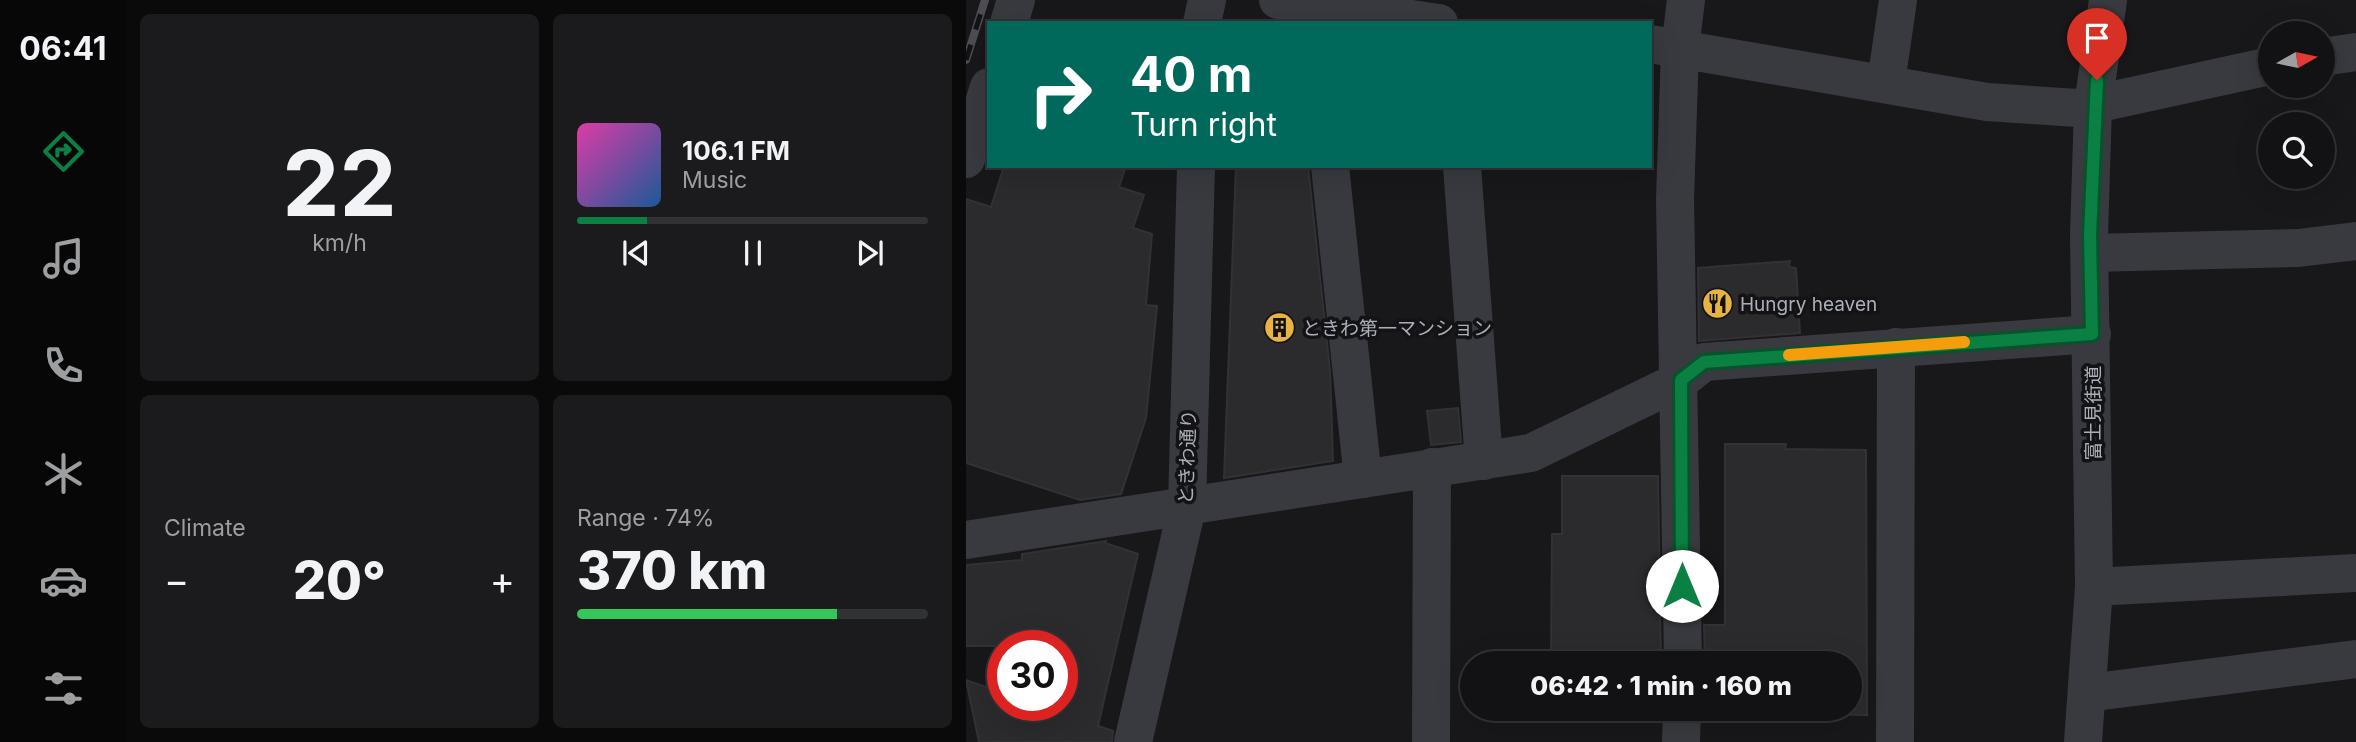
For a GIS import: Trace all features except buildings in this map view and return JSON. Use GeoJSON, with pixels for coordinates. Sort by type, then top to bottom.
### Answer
{"type":"FeatureCollection","features":[{"type":"Feature","properties":{"kind":"street"},"geometry":{"type":"LineString","coordinates":[[1010,21],[1016,0]]}},
{"type":"Feature","properties":{"kind":"street"},"geometry":{"type":"LineString","coordinates":[[1202,21],[1207,0]]}},
{"type":"Feature","properties":{"kind":"street"},"geometry":{"type":"LineString","coordinates":[[1452,21],[1454,0]]}},
{"type":"Feature","properties":{"kind":"street"},"geometry":{"type":"LineString","coordinates":[[1683,651],[1681,380],[1675,199],[1665,46],[1686,0]]}},
{"type":"Feature","properties":{"kind":"street"},"geometry":{"type":"LineString","coordinates":[[1886,83],[1898,0]]}},
{"type":"Feature","properties":{"kind":"street","name":"富士見街道"},"geometry":{"type":"LineString","coordinates":[[2083,742],[2094,587],[2090,253],[2093,106],[2108,0]]}},
{"type":"Feature","properties":{"kind":"street"},"geometry":{"type":"LineString","coordinates":[[1301,10],[1418,21]]}},
{"type":"Feature","properties":{"kind":"street"},"geometry":{"type":"LineString","coordinates":[[1665,46],[1987,102],[2093,106],[2258,69]]}},
{"type":"Feature","properties":{"kind":"street"},"geometry":{"type":"LineString","coordinates":[[2335,55],[2356,52]]}},
{"type":"Feature","properties":{"kind":"street"},"geometry":{"type":"LineString","coordinates":[[966,159],[987,93]]}},
{"type":"Feature","properties":{"kind":"street","name":"ときわ通り"},"geometry":{"type":"LineString","coordinates":[[1133,742],[1187,507],[1196,168]]}},
{"type":"Feature","properties":{"kind":"street"},"geometry":{"type":"LineString","coordinates":[[1330,168],[1363,479]]}},
{"type":"Feature","properties":{"kind":"street"},"geometry":{"type":"LineString","coordinates":[[1462,168],[1484,461]]}},
{"type":"Feature","properties":{"kind":"street"},"geometry":{"type":"LineString","coordinates":[[2090,253],[2298,248],[2356,241]]}},
{"type":"Feature","properties":{"kind":"street"},"geometry":{"type":"LineString","coordinates":[[966,540],[1531,453],[1681,380],[1704,362],[2092,334]]}},
{"type":"Feature","properties":{"kind":"street"},"geometry":{"type":"LineString","coordinates":[[1895,742],[1896,347]]}},
{"type":"Feature","properties":{"kind":"street"},"geometry":{"type":"LineString","coordinates":[[1431,742],[1432,467]]}},
{"type":"Feature","properties":{"kind":"street"},"geometry":{"type":"LineString","coordinates":[[2094,587],[2356,573]]}},
{"type":"Feature","properties":{"kind":"street"},"geometry":{"type":"LineString","coordinates":[[2087,693],[2356,659]]}},
{"type":"Feature","properties":{"kind":"street"},"geometry":{"type":"LineString","coordinates":[[1682,721],[1682,742]]}},
{"type":"Feature","properties":{"kind":"railway"},"geometry":{"type":"LineString","coordinates":[[966,60],[985,0]]}},
{"type":"Feature","properties":{"kind":"slow traffic"},"geometry":{"type":"LineString","coordinates":[[1789,355],[1964,342]]}},
{"type":"Feature","properties":{"kind":"place","name":"Hungry heaven"},"geometry":{"type":"Point","coordinates":[1717,304]}},
{"type":"Feature","properties":{"kind":"place","name":"ときわ第一マンション"},"geometry":{"type":"Point","coordinates":[1279,328]}},
{"type":"Feature","properties":{"kind":"route"},"geometry":{"type":"LineString","coordinates":[[1682,586],[1681,380],[1704,362],[2092,334],[2090,235],[2093,106],[2097,80]]}}]}
